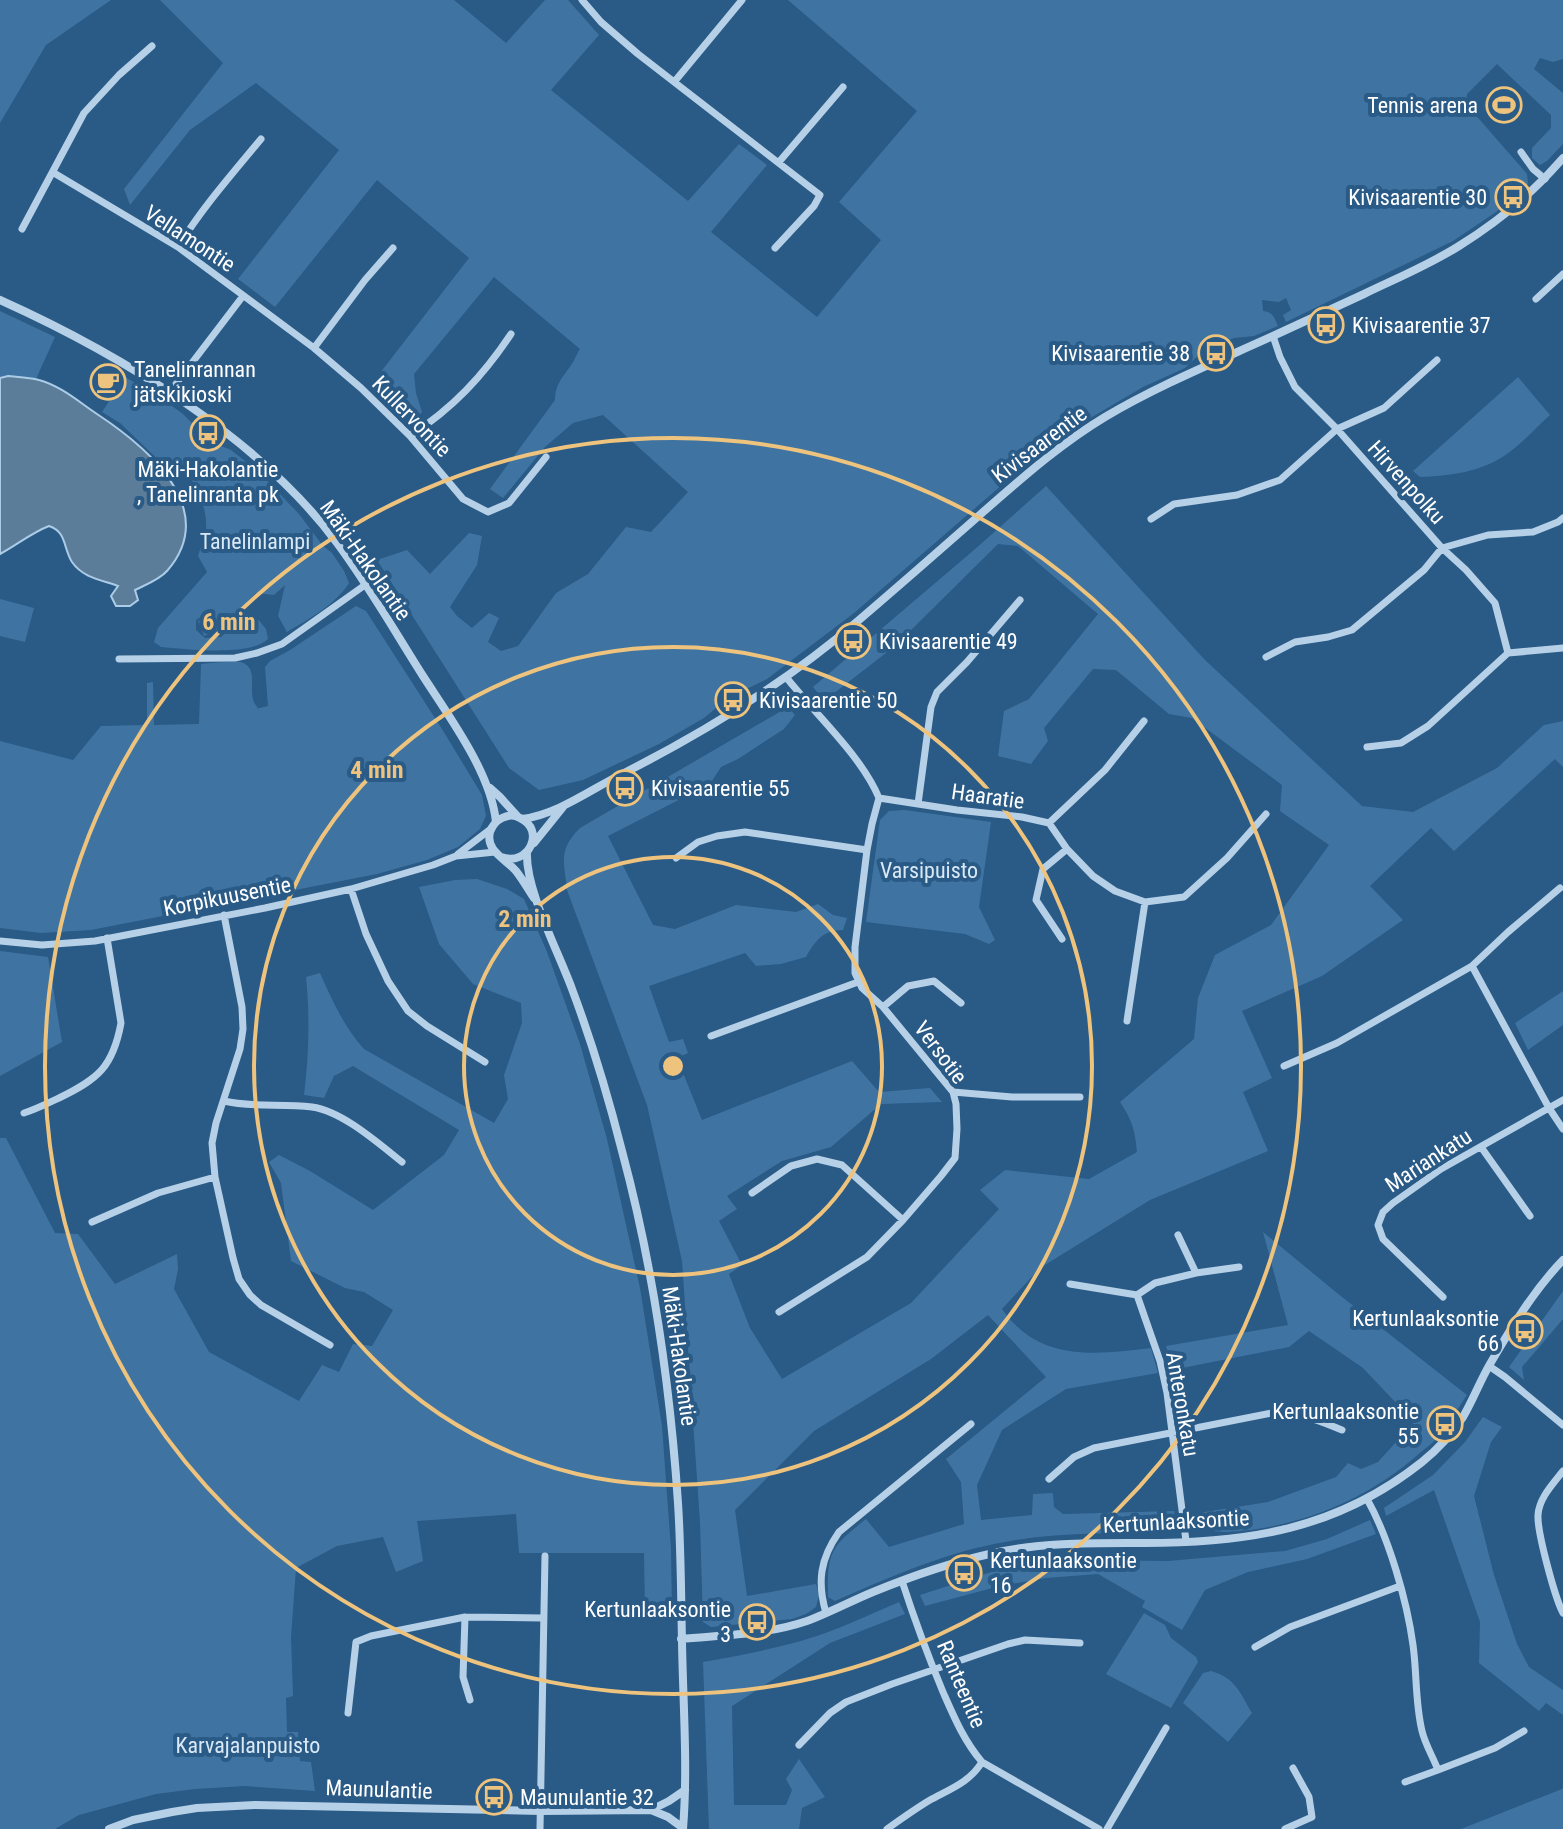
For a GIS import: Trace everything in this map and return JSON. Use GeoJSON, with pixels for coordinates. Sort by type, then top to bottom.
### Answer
{"type":"FeatureCollection","features":[{"type":"Feature","properties":{"kind":"street"},"geometry":{"type":"LineString","coordinates":[[582,0],[601,22],[638,54],[820,195],[814,206],[775,248]]}},
{"type":"Feature","properties":{"kind":"street"},"geometry":{"type":"LineString","coordinates":[[675,81],[742,0]]}},
{"type":"Feature","properties":{"kind":"street"},"geometry":{"type":"LineString","coordinates":[[22,229],[84,113],[119,75],[152,46]]}},
{"type":"Feature","properties":{"kind":"street"},"geometry":{"type":"LineString","coordinates":[[779,162],[843,87]]}},
{"type":"Feature","properties":{"kind":"street"},"geometry":{"type":"LineString","coordinates":[[178,247],[261,139]]}},
{"type":"Feature","properties":{"kind":"street"},"geometry":{"type":"LineString","coordinates":[[1521,152],[1545,179]]}},
{"type":"Feature","properties":{"kind":"street","name":"Kivisaarentie"},"geometry":{"type":"LineString","coordinates":[[520,818],[541,815],[565,805],[703,731],[786,677],[856,622],[1033,468],[1105,417],[1150,392],[1411,272],[1458,247],[1508,212],[1563,158]]}},
{"type":"Feature","properties":{"kind":"street","name":"Vellamontie"},"geometry":{"type":"LineString","coordinates":[[54,173],[178,247],[243,296],[169,393]]}},
{"type":"Feature","properties":{"kind":"street"},"geometry":{"type":"LineString","coordinates":[[314,348],[393,248]]}},
{"type":"Feature","properties":{"kind":"street"},"geometry":{"type":"LineString","coordinates":[[1536,299],[1563,274]]}},
{"type":"Feature","properties":{"kind":"street","name":"Kullervontie"},"geometry":{"type":"LineString","coordinates":[[243,296],[314,348],[361,388],[410,436],[463,499],[488,512],[509,503],[546,457]]}},
{"type":"Feature","properties":{"kind":"street","name":"Mäki-Hakolantie"},"geometry":{"type":"LineString","coordinates":[[0,300],[75,337],[169,393],[257,458],[284,483],[337,543],[456,728],[489,788],[494,825]]}},
{"type":"Feature","properties":{"kind":"street"},"geometry":{"type":"LineString","coordinates":[[410,436],[437,419],[470,387],[511,334]]}},
{"type":"Feature","properties":{"kind":"street","name":"Hirvenpolku"},"geometry":{"type":"LineString","coordinates":[[1273,336],[1295,387],[1495,603],[1508,653]]}},
{"type":"Feature","properties":{"kind":"street"},"geometry":{"type":"LineString","coordinates":[[1151,519],[1174,504],[1237,495],[1280,480],[1337,429],[1384,408],[1437,360]]}},
{"type":"Feature","properties":{"kind":"street"},"geometry":{"type":"LineString","coordinates":[[1266,657],[1295,642],[1352,630],[1424,570],[1442,548],[1488,535],[1533,532],[1563,518]]}},
{"type":"Feature","properties":{"kind":"street"},"geometry":{"type":"LineString","coordinates":[[119,659],[235,658],[257,653],[282,644],[365,585]]}},
{"type":"Feature","properties":{"kind":"street"},"geometry":{"type":"LineString","coordinates":[[918,804],[931,707],[937,692],[1020,600]]}},
{"type":"Feature","properties":{"kind":"street"},"geometry":{"type":"LineString","coordinates":[[1367,747],[1401,743],[1428,726],[1508,653],[1563,648]]}},
{"type":"Feature","properties":{"kind":"street"},"geometry":{"type":"LineString","coordinates":[[711,1036],[858,982],[855,947],[867,850],[879,798],[862,766],[786,677]]}},
{"type":"Feature","properties":{"kind":"street"},"geometry":{"type":"LineString","coordinates":[[1049,823],[1105,770],[1144,721]]}},
{"type":"Feature","properties":{"kind":"street","name":"Mäki-Hakolantie"},"geometry":{"type":"LineString","coordinates":[[489,788],[520,818]]}},
{"type":"Feature","properties":{"kind":"street","name":"Haaratie"},"geometry":{"type":"LineString","coordinates":[[879,798],[1049,823],[1067,849],[1093,876],[1115,891],[1145,902]]}},
{"type":"Feature","properties":{"kind":"street","name":"Kivisaarentie"},"geometry":{"type":"LineString","coordinates":[[529,850],[565,805]]}},
{"type":"Feature","properties":{"kind":"street"},"geometry":{"type":"LineString","coordinates":[[1127,1021],[1145,902],[1184,897],[1227,858],[1266,814]]}},
{"type":"Feature","properties":{"kind":"street"},"geometry":{"type":"LineString","coordinates":[[506,816],[520,818],[533,834],[529,850],[515,859],[498,854],[490,840],[494,825],[506,816]]}},
{"type":"Feature","properties":{"kind":"street","name":"Korpikuusentie"},"geometry":{"type":"LineString","coordinates":[[0,941],[42,945],[95,941],[351,889],[456,856],[494,825]]}},
{"type":"Feature","properties":{"kind":"street"},"geometry":{"type":"LineString","coordinates":[[676,858],[698,842],[745,832],[867,850]]}},
{"type":"Feature","properties":{"kind":"street"},"geometry":{"type":"LineString","coordinates":[[1062,939],[1036,900],[1043,869],[1067,849]]}},
{"type":"Feature","properties":{"kind":"street","name":"Mäki-Hakolantie"},"geometry":{"type":"LineString","coordinates":[[529,850],[527,867],[601,1074],[623,1153],[658,1316],[667,1375],[679,1507],[685,1790],[683,1829]]}},
{"type":"Feature","properties":{"kind":"street","name":"Mäki-Hakolantie"},"geometry":{"type":"LineString","coordinates":[[498,854],[519,874],[539,905]]}},
{"type":"Feature","properties":{"kind":"street","name":"Korpikuusentie"},"geometry":{"type":"LineString","coordinates":[[456,856],[498,854]]}},
{"type":"Feature","properties":{"kind":"street"},"geometry":{"type":"LineString","coordinates":[[1284,1066],[1337,1043],[1472,966],[1560,888]]}},
{"type":"Feature","properties":{"kind":"street"},"geometry":{"type":"LineString","coordinates":[[351,889],[371,946],[388,981],[408,1011],[485,1062]]}},
{"type":"Feature","properties":{"kind":"street"},"geometry":{"type":"LineString","coordinates":[[224,915],[242,1007],[243,1029],[212,1143],[215,1177],[239,1279],[261,1305],[330,1345]]}},
{"type":"Feature","properties":{"kind":"street"},"geometry":{"type":"LineString","coordinates":[[24,1113],[93,1080],[107,1063],[121,1023],[107,938]]}},
{"type":"Feature","properties":{"kind":"street"},"geometry":{"type":"LineString","coordinates":[[1472,966],[1563,1129]]}},
{"type":"Feature","properties":{"kind":"street"},"geometry":{"type":"LineString","coordinates":[[883,1007],[908,986],[934,981],[961,1003]]}},
{"type":"Feature","properties":{"kind":"street","name":"Versotie"},"geometry":{"type":"LineString","coordinates":[[779,1312],[867,1257],[955,1158],[957,1129],[953,1092],[883,1007],[858,982]]}},
{"type":"Feature","properties":{"kind":"street"},"geometry":{"type":"LineString","coordinates":[[953,1092],[1012,1097],[1080,1097]]}},
{"type":"Feature","properties":{"kind":"street","name":"Mariankatu"},"geometry":{"type":"LineString","coordinates":[[1443,1297],[1383,1239],[1378,1225],[1383,1212],[1441,1169],[1563,1100]]}},
{"type":"Feature","properties":{"kind":"street"},"geometry":{"type":"LineString","coordinates":[[224,1101],[242,1105],[313,1107],[329,1112],[402,1162]]}},
{"type":"Feature","properties":{"kind":"street"},"geometry":{"type":"LineString","coordinates":[[1481,1147],[1530,1216]]}},
{"type":"Feature","properties":{"kind":"street"},"geometry":{"type":"LineString","coordinates":[[752,1193],[791,1166],[817,1159],[842,1165],[903,1220]]}},
{"type":"Feature","properties":{"kind":"street"},"geometry":{"type":"LineString","coordinates":[[92,1222],[158,1193],[215,1177]]}},
{"type":"Feature","properties":{"kind":"street"},"geometry":{"type":"LineString","coordinates":[[1178,1235],[1196,1273]]}},
{"type":"Feature","properties":{"kind":"street","name":"Kertunlaaksontie"},"geometry":{"type":"LineString","coordinates":[[681,1639],[772,1631],[805,1622],[953,1563],[1016,1548],[1186,1541],[1261,1534],[1320,1520],[1367,1499],[1423,1461],[1446,1440],[1463,1417],[1489,1366],[1533,1296],[1563,1260]]}},
{"type":"Feature","properties":{"kind":"street"},"geometry":{"type":"LineString","coordinates":[[1070,1284],[1137,1295],[1155,1283],[1239,1267]]}},
{"type":"Feature","properties":{"kind":"street","name":"Anteronkatu"},"geometry":{"type":"LineString","coordinates":[[1137,1295],[1160,1361],[1186,1541]]}},
{"type":"Feature","properties":{"kind":"street"},"geometry":{"type":"LineString","coordinates":[[1489,1366],[1561,1420]]}},
{"type":"Feature","properties":{"kind":"street"},"geometry":{"type":"LineString","coordinates":[[1049,1479],[1074,1457],[1094,1448],[1272,1413],[1305,1415],[1342,1430]]}},
{"type":"Feature","properties":{"kind":"street"},"geometry":{"type":"LineString","coordinates":[[826,1613],[821,1585],[823,1563],[828,1548],[839,1532],[971,1424]]}},
{"type":"Feature","properties":{"kind":"street"},"geometry":{"type":"LineString","coordinates":[[1563,1471],[1541,1502],[1538,1515],[1556,1597],[1563,1613]]}},
{"type":"Feature","properties":{"kind":"street"},"geometry":{"type":"LineString","coordinates":[[1367,1499],[1377,1516],[1408,1616],[1414,1648],[1418,1709],[1423,1734],[1438,1770]]}},
{"type":"Feature","properties":{"kind":"street"},"geometry":{"type":"LineString","coordinates":[[540,1829],[545,1556]]}},
{"type":"Feature","properties":{"kind":"street","name":"Ranteentie"},"geometry":{"type":"LineString","coordinates":[[902,1581],[934,1669],[971,1749],[982,1762],[1099,1829]]}},
{"type":"Feature","properties":{"kind":"street"},"geometry":{"type":"LineString","coordinates":[[1255,1647],[1290,1627],[1400,1586]]}},
{"type":"Feature","properties":{"kind":"street"},"geometry":{"type":"LineString","coordinates":[[348,1713],[356,1642],[371,1636],[465,1617],[543,1618]]}},
{"type":"Feature","properties":{"kind":"street"},"geometry":{"type":"LineString","coordinates":[[465,1617],[463,1677],[470,1700]]}},
{"type":"Feature","properties":{"kind":"street"},"geometry":{"type":"LineString","coordinates":[[799,1745],[830,1713],[846,1702],[934,1669],[1025,1640],[1080,1643]]}},
{"type":"Feature","properties":{"kind":"street"},"geometry":{"type":"LineString","coordinates":[[1107,1829],[1166,1728]]}},
{"type":"Feature","properties":{"kind":"street"},"geometry":{"type":"LineString","coordinates":[[1405,1782],[1495,1748],[1524,1731]]}},
{"type":"Feature","properties":{"kind":"street"},"geometry":{"type":"LineString","coordinates":[[887,1829],[964,1782],[982,1762]]}},
{"type":"Feature","properties":{"kind":"street"},"geometry":{"type":"LineString","coordinates":[[1285,1829],[1312,1817],[1309,1797],[1293,1768]]}},
{"type":"Feature","properties":{"kind":"street","name":"Maunulantie"},"geometry":{"type":"LineString","coordinates":[[651,1810],[685,1790]]}},
{"type":"Feature","properties":{"kind":"street","name":"Maunulantie"},"geometry":{"type":"LineString","coordinates":[[109,1829],[133,1820],[172,1812],[255,1805],[651,1810],[668,1817],[683,1829]]}},
{"type":"Feature","properties":{"kind":"green space"},"geometry":{"type":"Polygon","coordinates":[[[0,0],[111,0],[46,45],[0,123],[0,0]]]}},
{"type":"Feature","properties":{"kind":"green space"},"geometry":{"type":"Polygon","coordinates":[[[160,0],[454,0],[506,43],[545,0],[568,0],[599,35],[551,90],[688,201],[739,144],[767,165],[711,232],[817,317],[881,240],[839,202],[917,111],[788,0],[1563,0],[1563,59],[1553,62],[1540,58],[1534,69],[1563,93],[1563,144],[1540,165],[1532,158],[1532,148],[1551,128],[1551,115],[1497,64],[1467,94],[1466,104],[1527,174],[1528,184],[1496,212],[1453,241],[1286,322],[1283,315],[1291,310],[1286,298],[1279,302],[1262,300],[1263,311],[1271,314],[1278,326],[1254,336],[1234,338],[1203,351],[1185,368],[1143,387],[1092,417],[1003,484],[854,613],[767,679],[728,698],[704,718],[659,744],[583,780],[539,790],[509,768],[377,560],[407,550],[430,574],[469,533],[482,536],[477,565],[450,607],[472,628],[489,613],[499,618],[488,642],[501,651],[518,646],[556,593],[588,574],[626,527],[651,532],[688,492],[603,415],[573,423],[545,447],[503,498],[490,489],[555,400],[559,383],[580,349],[494,277],[414,374],[422,412],[411,426],[373,382],[469,258],[377,180],[275,307],[238,279],[339,150],[256,83],[190,130],[130,205],[124,189],[223,63],[160,0]]]}},
{"type":"Feature","properties":{"kind":"green space"},"geometry":{"type":"Polygon","coordinates":[[[0,311],[55,337],[36,379],[0,378],[0,311]]]}},
{"type":"Feature","properties":{"kind":"green space","name":"Tanelinlampi"},"geometry":{"type":"Polygon","coordinates":[[[125,377],[183,414],[209,441],[231,450],[258,471],[299,514],[344,571],[349,583],[336,598],[287,632],[278,616],[285,585],[274,595],[256,593],[223,627],[204,636],[198,621],[210,611],[196,620],[196,630],[205,638],[221,637],[240,620],[257,618],[266,629],[268,639],[247,648],[186,649],[161,647],[154,642],[158,628],[207,572],[198,556],[206,522],[200,496],[182,464],[170,471],[120,423],[102,412],[125,377]]]}},
{"type":"Feature","properties":{"kind":"green space"},"geometry":{"type":"Polygon","coordinates":[[[1518,377],[1550,415],[1524,440],[1507,454],[1476,469],[1420,477],[1413,471],[1518,377]]]}},
{"type":"Feature","properties":{"kind":"green space"},"geometry":{"type":"Polygon","coordinates":[[[1046,486],[1205,660],[1362,806],[1413,812],[1497,768],[1544,725],[1563,721],[1563,767],[1555,759],[1454,851],[1431,828],[1370,886],[1403,920],[1322,976],[1242,1011],[1272,1078],[1243,1092],[1268,1151],[1150,1200],[1040,1268],[1002,1309],[1033,1338],[1069,1351],[1089,1353],[1151,1348],[1158,1373],[1066,1389],[1002,1430],[977,1485],[981,1520],[1032,1515],[1033,1494],[1053,1493],[1054,1507],[1063,1514],[1174,1511],[1176,1525],[1172,1533],[1025,1538],[940,1559],[835,1601],[828,1597],[830,1559],[838,1544],[866,1519],[889,1547],[964,1524],[961,1482],[946,1459],[1046,1377],[988,1315],[931,1359],[814,1431],[735,1510],[747,1596],[816,1584],[819,1595],[816,1607],[792,1619],[711,1627],[703,1622],[700,1522],[682,1261],[647,1105],[567,890],[564,856],[573,836],[580,828],[788,707],[795,715],[784,729],[721,767],[710,784],[608,836],[653,925],[675,929],[736,905],[796,912],[818,904],[833,915],[847,918],[843,930],[820,938],[806,957],[781,964],[756,966],[745,953],[649,986],[669,1042],[683,1039],[688,1053],[677,1058],[702,1120],[852,1061],[879,1092],[930,1088],[942,1102],[881,1104],[831,1147],[782,1161],[727,1196],[737,1209],[719,1221],[742,1265],[729,1274],[750,1328],[782,1379],[911,1303],[999,1209],[980,1190],[1005,1170],[1089,1179],[1137,1152],[1132,1126],[1120,1102],[1194,1039],[1198,998],[1215,955],[1271,925],[1329,845],[1280,811],[1282,785],[1192,718],[1169,714],[1116,670],[1093,669],[1044,728],[1048,741],[1031,764],[998,756],[1004,711],[1029,699],[1098,614],[1018,546],[998,544],[895,646],[824,701],[813,687],[1046,486]]]}},
{"type":"Feature","properties":{"kind":"green space"},"geometry":{"type":"Polygon","coordinates":[[[0,599],[34,608],[25,642],[0,636],[0,599]]]}},
{"type":"Feature","properties":{"kind":"green space"},"geometry":{"type":"Polygon","coordinates":[[[356,606],[366,611],[482,795],[486,816],[480,829],[458,847],[427,860],[377,874],[91,930],[41,933],[0,928],[0,741],[73,760],[101,726],[147,725],[147,683],[153,682],[154,725],[199,724],[201,664],[241,662],[247,665],[251,670],[256,709],[268,706],[265,667],[270,661],[356,606]]]}},
{"type":"Feature","properties":{"kind":"green space","name":"Varsipuisto"},"geometry":{"type":"Polygon","coordinates":[[[905,810],[991,822],[979,907],[995,940],[989,944],[965,934],[866,922],[880,820],[889,811],[905,810]]]}},
{"type":"Feature","properties":{"kind":"green space","name":"Karvajalanpuisto"},"geometry":{"type":"Polygon","coordinates":[[[477,879],[507,889],[524,899],[580,1044],[607,1139],[640,1288],[662,1426],[672,1612],[645,1611],[644,1553],[519,1553],[516,1514],[417,1521],[423,1561],[396,1572],[383,1537],[337,1546],[296,1568],[291,1637],[293,1696],[286,1698],[287,1732],[298,1732],[300,1761],[311,1762],[315,1791],[245,1786],[195,1789],[156,1794],[79,1815],[55,1829],[0,1829],[0,1138],[6,1138],[55,1233],[78,1234],[115,1284],[177,1254],[174,1289],[209,1352],[299,1401],[322,1365],[339,1372],[353,1344],[372,1346],[393,1310],[364,1292],[345,1288],[291,1261],[281,1183],[269,1162],[279,1155],[373,1210],[444,1155],[459,1130],[353,1066],[334,1076],[324,1098],[304,1095],[308,1036],[306,977],[320,973],[344,1022],[364,1049],[494,1123],[508,1099],[504,1075],[522,1023],[521,1003],[473,984],[439,944],[419,887],[477,879]]]}},
{"type":"Feature","properties":{"kind":"green space"},"geometry":{"type":"Polygon","coordinates":[[[0,951],[48,957],[62,1042],[0,1076],[0,951]]]}},
{"type":"Feature","properties":{"kind":"green space"},"geometry":{"type":"Polygon","coordinates":[[[1563,991],[1563,1025],[1528,1050],[1515,1023],[1563,991]]]}},
{"type":"Feature","properties":{"kind":"green space"},"geometry":{"type":"Polygon","coordinates":[[[1263,1232],[1467,1395],[1435,1440],[1403,1467],[1365,1492],[1324,1511],[1280,1525],[1235,1532],[1211,1531],[1198,1525],[1198,1513],[1268,1502],[1336,1477],[1348,1463],[1361,1469],[1378,1462],[1414,1422],[1363,1368],[1309,1331],[1289,1347],[1172,1370],[1166,1346],[1288,1325],[1263,1232]]]}},
{"type":"Feature","properties":{"kind":"green space"},"geometry":{"type":"Polygon","coordinates":[[[1563,1291],[1563,1319],[1522,1367],[1524,1380],[1509,1367],[1563,1291]]]}},
{"type":"Feature","properties":{"kind":"green space"},"geometry":{"type":"Polygon","coordinates":[[[1483,1417],[1502,1427],[1491,1442],[1474,1496],[1494,1575],[1517,1644],[1529,1667],[1563,1690],[1563,1715],[1546,1703],[1539,1711],[1479,1663],[1480,1622],[1434,1490],[1386,1516],[1384,1508],[1433,1475],[1465,1442],[1483,1417]]]}},
{"type":"Feature","properties":{"kind":"green space"},"geometry":{"type":"Polygon","coordinates":[[[1370,1520],[1376,1534],[1307,1559],[1248,1572],[1205,1590],[1182,1630],[1142,1607],[1145,1601],[1098,1574],[1000,1586],[925,1606],[920,1595],[1004,1568],[1078,1560],[1168,1561],[1285,1551],[1327,1539],[1370,1520]]]}},
{"type":"Feature","properties":{"kind":"green space"},"geometry":{"type":"Polygon","coordinates":[[[899,1602],[905,1614],[830,1643],[732,1706],[734,1805],[786,1805],[792,1790],[786,1779],[799,1759],[825,1797],[802,1808],[799,1829],[709,1829],[703,1662],[801,1641],[899,1602]]]}},
{"type":"Feature","properties":{"kind":"green space"},"geometry":{"type":"Polygon","coordinates":[[[1144,1613],[1165,1625],[1171,1638],[1196,1657],[1198,1662],[1171,1708],[1106,1674],[1144,1613]]]}},
{"type":"Feature","properties":{"kind":"green space"},"geometry":{"type":"Polygon","coordinates":[[[1211,1671],[1232,1682],[1252,1713],[1228,1742],[1183,1703],[1203,1673],[1211,1671]]]}},
{"type":"Feature","properties":{"kind":"green space"},"geometry":{"type":"Polygon","coordinates":[[[1562,1789],[1563,1829],[1461,1829],[1562,1789]]]}},
{"type":"Feature","properties":{"kind":"shaded area","name":"Tanelinlampi"},"geometry":{"type":"Polygon","coordinates":[[[8,376],[39,380],[70,395],[137,444],[171,482],[182,503],[186,525],[182,548],[164,574],[135,590],[138,600],[130,606],[116,606],[111,596],[118,586],[93,578],[76,567],[62,536],[49,526],[0,554],[0,378],[8,376]]]}},
{"type":"Feature","properties":{"kind":"place","name":"Tennis arena"},"geometry":{"type":"Point","coordinates":[1504,105]}},
{"type":"Feature","properties":{"kind":"place","name":"Kivisaarentie 30"},"geometry":{"type":"Point","coordinates":[1513,197]}},
{"type":"Feature","properties":{"kind":"place","name":"Kivisaarentie 37"},"geometry":{"type":"Point","coordinates":[1326,325]}},
{"type":"Feature","properties":{"kind":"place","name":"Kivisaarentie 38"},"geometry":{"type":"Point","coordinates":[1216,353]}},
{"type":"Feature","properties":{"kind":"place","name":"Tanelinrannan jätskikioski"},"geometry":{"type":"Point","coordinates":[108,382]}},
{"type":"Feature","properties":{"kind":"place","name":"Mäki-Hakolantie , Tanelinranta pk"},"geometry":{"type":"Point","coordinates":[208,433]}},
{"type":"Feature","properties":{"kind":"place","name":"Kivisaarentie 49"},"geometry":{"type":"Point","coordinates":[853,641]}},
{"type":"Feature","properties":{"kind":"place","name":"Kivisaarentie 50"},"geometry":{"type":"Point","coordinates":[733,700]}},
{"type":"Feature","properties":{"kind":"place","name":"Kivisaarentie 55"},"geometry":{"type":"Point","coordinates":[625,788]}},
{"type":"Feature","properties":{"kind":"place","name":"Kertunlaaksontie 66"},"geometry":{"type":"Point","coordinates":[1525,1331]}},
{"type":"Feature","properties":{"kind":"place","name":"Kertunlaaksontie 55"},"geometry":{"type":"Point","coordinates":[1445,1424]}},
{"type":"Feature","properties":{"kind":"place","name":"Kertunlaaksontie 16"},"geometry":{"type":"Point","coordinates":[964,1573]}},
{"type":"Feature","properties":{"kind":"place","name":"Kertunlaaksontie 3"},"geometry":{"type":"Point","coordinates":[757,1622]}},
{"type":"Feature","properties":{"kind":"place","name":"Maunulantie 32"},"geometry":{"type":"Point","coordinates":[494,1797]}}]}
